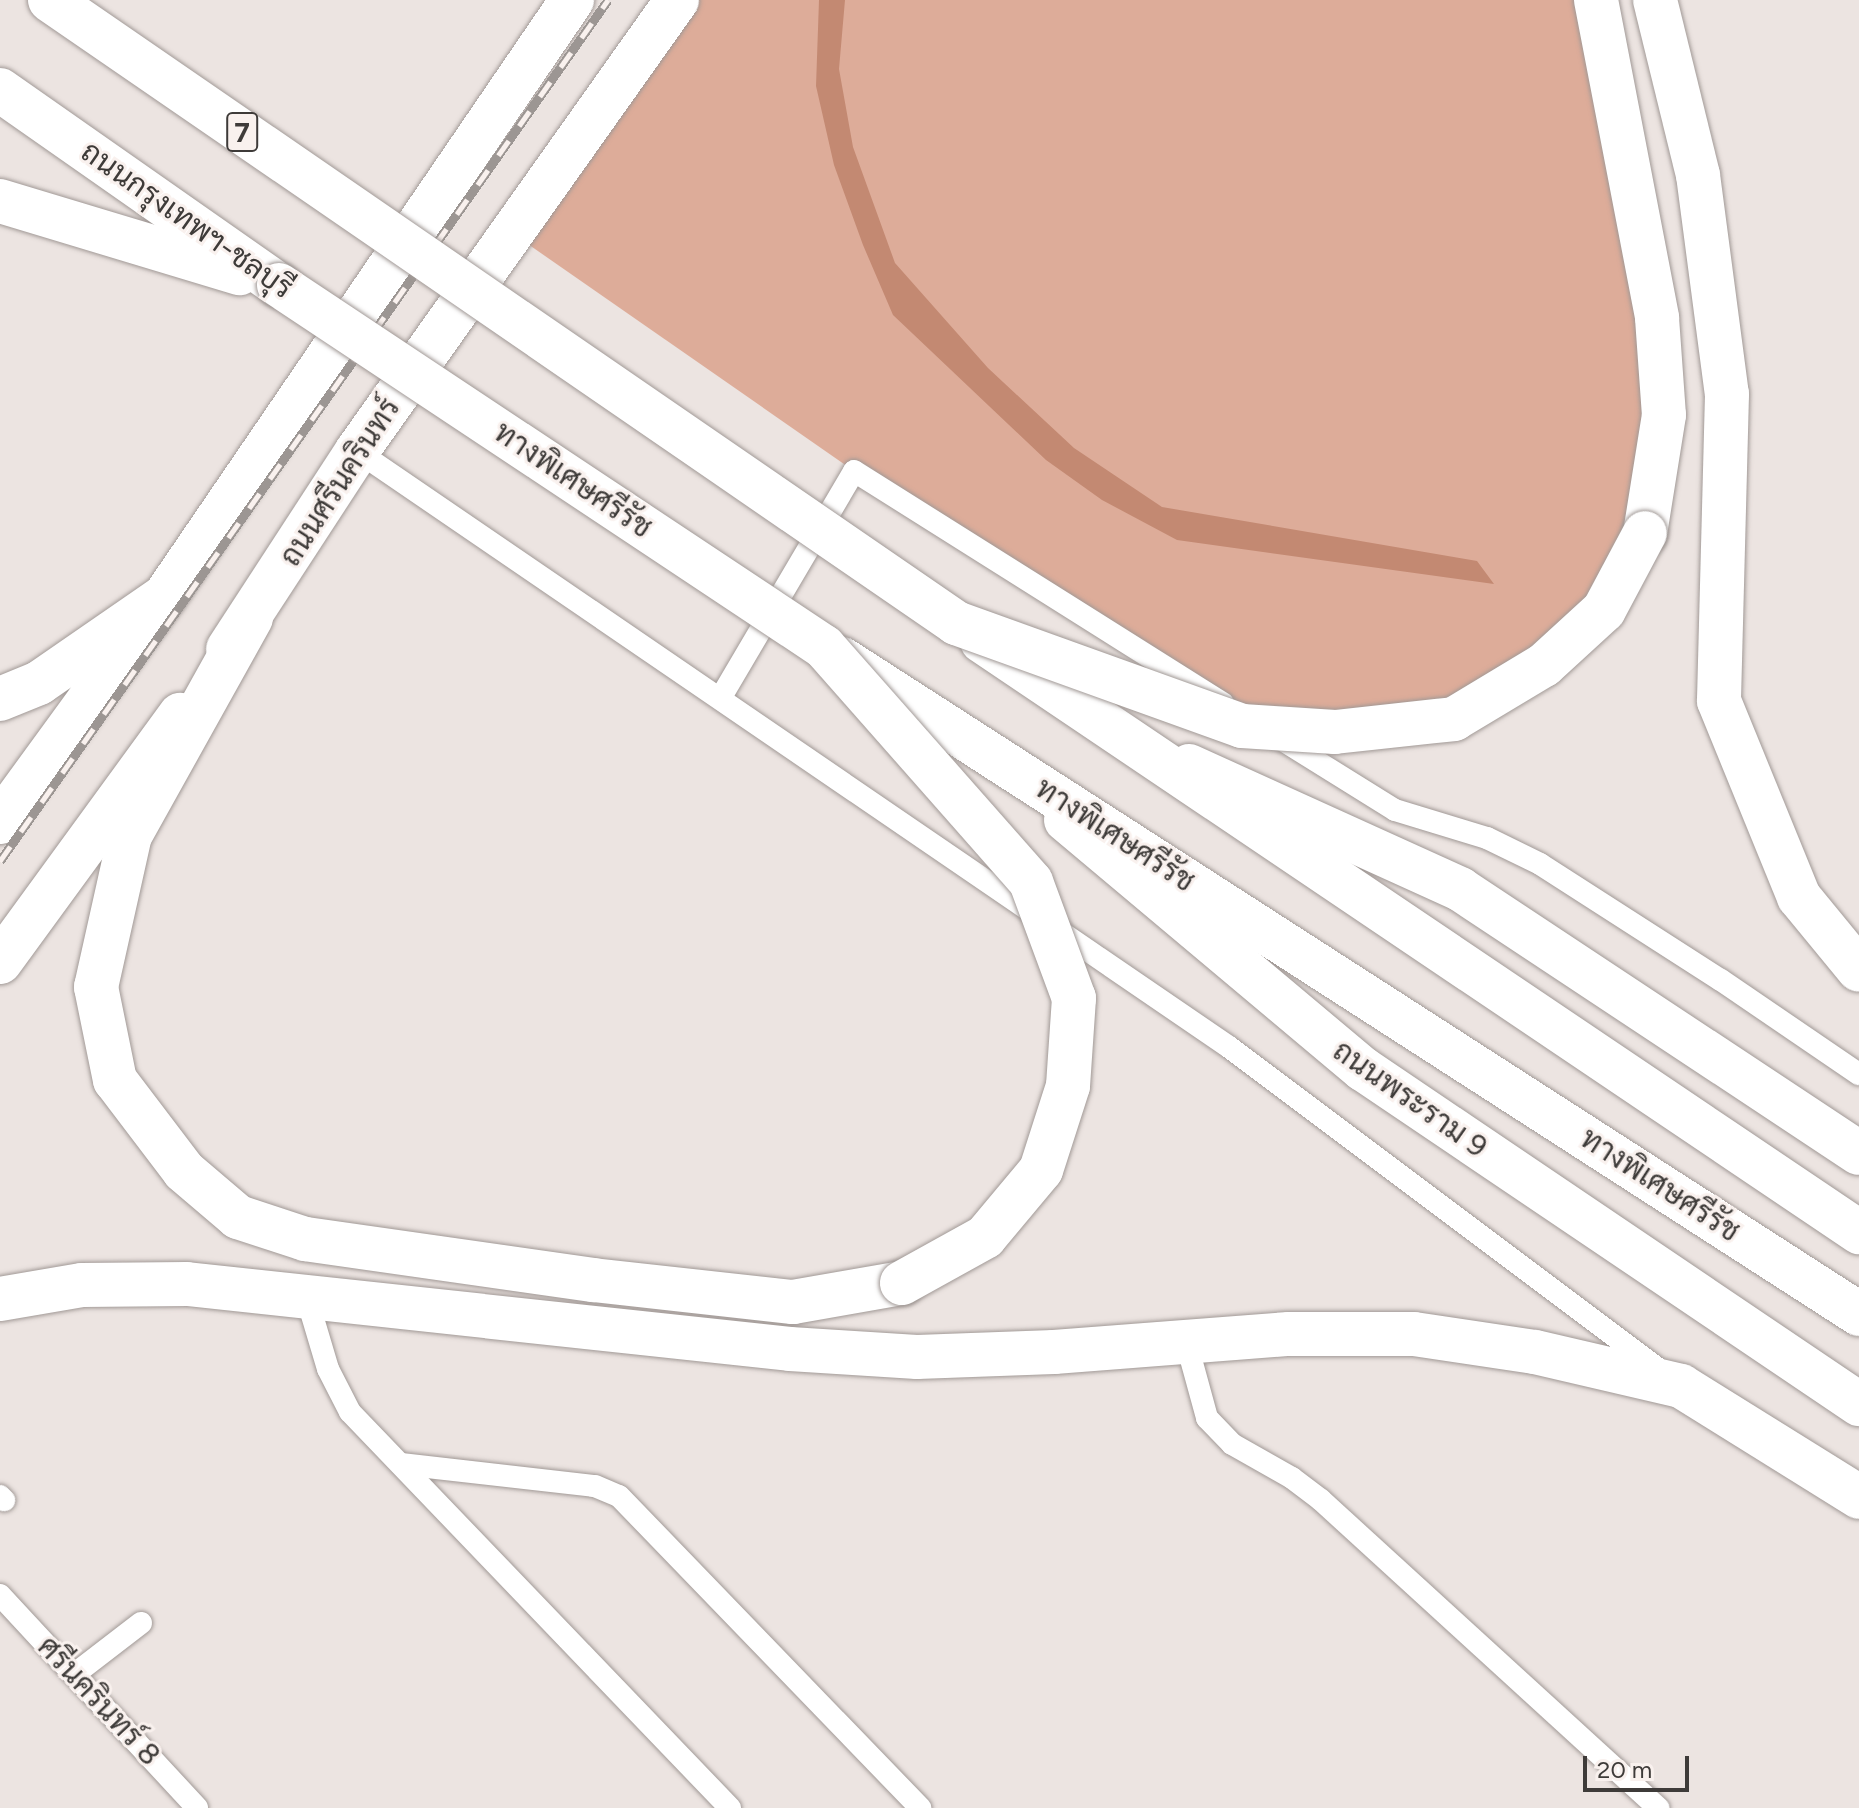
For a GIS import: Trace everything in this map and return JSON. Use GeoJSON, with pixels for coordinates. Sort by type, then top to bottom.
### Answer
{"type":"FeatureCollection","features":[{"type":"Feature","properties":{"kind":"main road","name":"7"},"geometry":{"type":"LineString","coordinates":[[50,0],[956,623]]}},
{"type":"Feature","properties":{"kind":"main road"},"geometry":{"type":"LineString","coordinates":[[0,822],[165,596],[572,0]]}},
{"type":"Feature","properties":{"kind":"main road","name":"ถนนศรีนครินทร์"},"geometry":{"type":"LineString","coordinates":[[0,962],[251,618],[357,451],[677,0]]}},
{"type":"Feature","properties":{"kind":"main road"},"geometry":{"type":"LineString","coordinates":[[956,623],[1242,726],[1335,732],[1454,719],[1544,665],[1604,610],[1645,533],[1664,415],[1657,318],[1596,0]]}},
{"type":"Feature","properties":{"kind":"main road"},"geometry":{"type":"LineString","coordinates":[[1655,0],[1698,175],[1727,394],[1719,701],[1799,897],[1859,970]]}},
{"type":"Feature","properties":{"kind":"main road","name":"ถนนกรุงเทพฯ-ชลบุรี"},"geometry":{"type":"LineString","coordinates":[[0,90],[279,285],[375,348]]}},
{"type":"Feature","properties":{"kind":"main road"},"geometry":{"type":"LineString","coordinates":[[0,201],[279,285]]}},
{"type":"Feature","properties":{"kind":"main road","name":"ทางพิเศษศรีรัช"},"geometry":{"type":"LineString","coordinates":[[375,348],[991,756],[1859,1314]]}},
{"type":"Feature","properties":{"kind":"main road"},"geometry":{"type":"LineString","coordinates":[[0,699],[39,683],[165,596]]}},
{"type":"Feature","properties":{"kind":"main road"},"geometry":{"type":"LineString","coordinates":[[251,618],[130,835],[96,987],[115,1080],[184,1171],[238,1217],[305,1239],[593,1280],[793,1302],[902,1283],[985,1237],[1041,1170],[1068,1086],[1074,998],[1031,882],[824,647]]}},
{"type":"Feature","properties":{"kind":"main road"},"geometry":{"type":"LineString","coordinates":[[956,623],[1859,1232]]}},
{"type":"Feature","properties":{"kind":"main road"},"geometry":{"type":"LineString","coordinates":[[1129,739],[1460,889],[1859,1153]]}},
{"type":"Feature","properties":{"kind":"main road","name":"ถนนพระราม 9"},"geometry":{"type":"LineString","coordinates":[[991,756],[1363,1069],[1859,1404]]}},
{"type":"Feature","properties":{"kind":"main road"},"geometry":{"type":"LineString","coordinates":[[0,1299],[82,1285],[157,1284],[306,1295],[790,1349],[917,1357],[1054,1352],[1289,1334],[1414,1334],[1535,1352],[1681,1386],[1859,1497]]}},
{"type":"Feature","properties":{"kind":"lane"},"geometry":{"type":"LineString","coordinates":[[357,451],[1229,1047],[1681,1386]]}},
{"type":"Feature","properties":{"kind":"lane"},"geometry":{"type":"LineString","coordinates":[[721,697],[854,471],[1395,810],[1487,838],[1540,864],[1721,980],[1859,1074]]}},
{"type":"Feature","properties":{"kind":"lane"},"geometry":{"type":"LineString","coordinates":[[306,1295],[328,1369],[350,1412],[730,1808]]}},
{"type":"Feature","properties":{"kind":"lane"},"geometry":{"type":"LineString","coordinates":[[1186,1341],[1207,1418],[1232,1444],[1292,1478],[1321,1500],[1658,1808]]}},
{"type":"Feature","properties":{"kind":"lane"},"geometry":{"type":"LineString","coordinates":[[401,1464],[595,1486],[619,1496],[920,1808]]}},
{"type":"Feature","properties":{"kind":"lane","name":"ศรีนครินทร์ 8"},"geometry":{"type":"LineString","coordinates":[[0,1595],[76,1673],[197,1808]]}},
{"type":"Feature","properties":{"kind":"lane"},"geometry":{"type":"LineString","coordinates":[[76,1673],[141,1623]]}},
{"type":"Feature","properties":{"kind":"shaded area"},"geometry":{"type":"Polygon","coordinates":[[[677,0],[1596,0],[1664,415],[1604,610],[1454,719],[1254,726],[854,471],[512,233],[677,0]]]}},
{"type":"Feature","properties":{"kind":"shaded area"},"geometry":{"type":"Polygon","coordinates":[[[819,0],[845,0],[839,69],[853,147],[895,263],[988,368],[1074,448],[1162,507],[1477,561],[1494,584],[1177,540],[1102,500],[1046,460],[893,315],[834,165],[816,86],[819,0]]]}},
{"type":"Feature","properties":{"kind":"railway"},"geometry":{"type":"LineString","coordinates":[[0,861],[608,0]]}}]}
